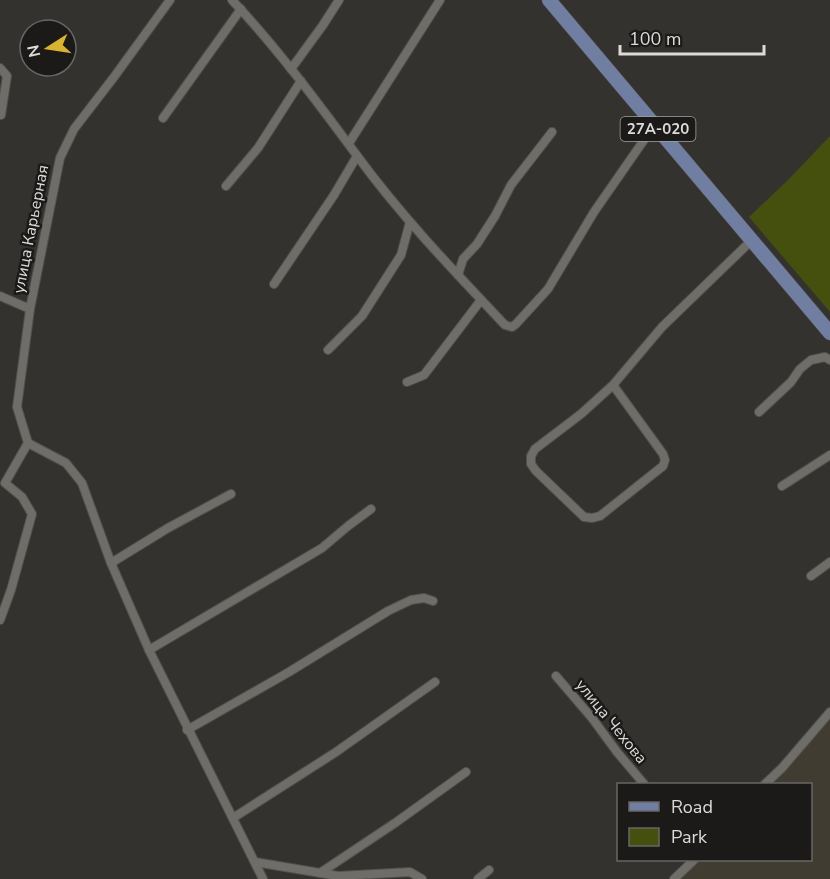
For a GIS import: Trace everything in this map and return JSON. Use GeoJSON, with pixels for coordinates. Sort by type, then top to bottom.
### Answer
{"type":"FeatureCollection","features":[{"type":"Feature","properties":{"kind":"main road","name":"27А-020"},"geometry":{"type":"LineString","coordinates":[[549,0],[830,333]]}},
{"type":"Feature","properties":{"kind":"street","name":"улица Карьерная"},"geometry":{"type":"LineString","coordinates":[[28,443],[17,407],[30,309],[60,158],[74,129],[170,0]]}},
{"type":"Feature","properties":{"kind":"street"},"geometry":{"type":"LineString","coordinates":[[291,69],[339,0]]}},
{"type":"Feature","properties":{"kind":"street"},"geometry":{"type":"LineString","coordinates":[[348,143],[440,0]]}},
{"type":"Feature","properties":{"kind":"street"},"geometry":{"type":"LineString","coordinates":[[163,117],[236,3],[301,81],[410,222],[505,325],[512,327],[548,289],[594,212],[644,140]]}},
{"type":"Feature","properties":{"kind":"street"},"geometry":{"type":"LineString","coordinates":[[0,68],[7,76],[1,115]]}},
{"type":"Feature","properties":{"kind":"street"},"geometry":{"type":"LineString","coordinates":[[226,186],[258,148],[301,81]]}},
{"type":"Feature","properties":{"kind":"street"},"geometry":{"type":"LineString","coordinates":[[458,275],[463,259],[477,244],[511,185],[552,132]]}},
{"type":"Feature","properties":{"kind":"street"},"geometry":{"type":"LineString","coordinates":[[274,284],[334,195],[357,156]]}},
{"type":"Feature","properties":{"kind":"street"},"geometry":{"type":"LineString","coordinates":[[328,350],[362,316],[401,255],[410,222]]}},
{"type":"Feature","properties":{"kind":"street"},"geometry":{"type":"LineString","coordinates":[[613,385],[663,454],[663,466],[600,516],[584,517],[537,471],[531,464],[531,456],[536,449],[581,414],[613,385],[663,327],[752,240]]}},
{"type":"Feature","properties":{"kind":"street"},"geometry":{"type":"LineString","coordinates":[[0,296],[30,309]]}},
{"type":"Feature","properties":{"kind":"street"},"geometry":{"type":"LineString","coordinates":[[407,382],[424,375],[481,300]]}},
{"type":"Feature","properties":{"kind":"street"},"geometry":{"type":"LineString","coordinates":[[759,412],[811,360],[825,357],[830,360]]}},
{"type":"Feature","properties":{"kind":"street"},"geometry":{"type":"LineString","coordinates":[[0,620],[11,590],[32,514],[22,497],[5,483],[28,443],[66,463],[82,483],[111,563],[149,650],[263,879]]}},
{"type":"Feature","properties":{"kind":"street"},"geometry":{"type":"LineString","coordinates":[[782,486],[830,454]]}},
{"type":"Feature","properties":{"kind":"street"},"geometry":{"type":"LineString","coordinates":[[111,563],[168,528],[231,494]]}},
{"type":"Feature","properties":{"kind":"street"},"geometry":{"type":"LineString","coordinates":[[149,650],[322,548],[371,509]]}},
{"type":"Feature","properties":{"kind":"street"},"geometry":{"type":"LineString","coordinates":[[811,576],[830,562]]}},
{"type":"Feature","properties":{"kind":"street"},"geometry":{"type":"LineString","coordinates":[[188,729],[289,672],[388,611],[411,600],[424,598],[433,601]]}},
{"type":"Feature","properties":{"kind":"street","name":"улица Чехова"},"geometry":{"type":"LineString","coordinates":[[556,676],[592,717],[616,752],[643,783]]}},
{"type":"Feature","properties":{"kind":"street"},"geometry":{"type":"LineString","coordinates":[[233,819],[336,752],[435,682]]}},
{"type":"Feature","properties":{"kind":"street"},"geometry":{"type":"LineString","coordinates":[[766,783],[782,768],[830,711]]}},
{"type":"Feature","properties":{"kind":"street"},"geometry":{"type":"LineString","coordinates":[[320,873],[466,772]]}},
{"type":"Feature","properties":{"kind":"street"},"geometry":{"type":"LineString","coordinates":[[674,879],[693,861]]}},
{"type":"Feature","properties":{"kind":"street"},"geometry":{"type":"LineString","coordinates":[[255,862],[338,876],[410,872],[422,879]]}},
{"type":"Feature","properties":{"kind":"street"},"geometry":{"type":"LineString","coordinates":[[478,879],[489,870]]}},
{"type":"Feature","properties":{"kind":"shaded area"},"geometry":{"type":"Polygon","coordinates":[[[830,710],[830,879],[675,879],[695,861],[812,861],[812,783],[768,783],[830,710]]]}},
{"type":"Feature","properties":{"kind":"green space"},"geometry":{"type":"Polygon","coordinates":[[[830,136],[830,312],[749,217],[830,136]]]}}]}
